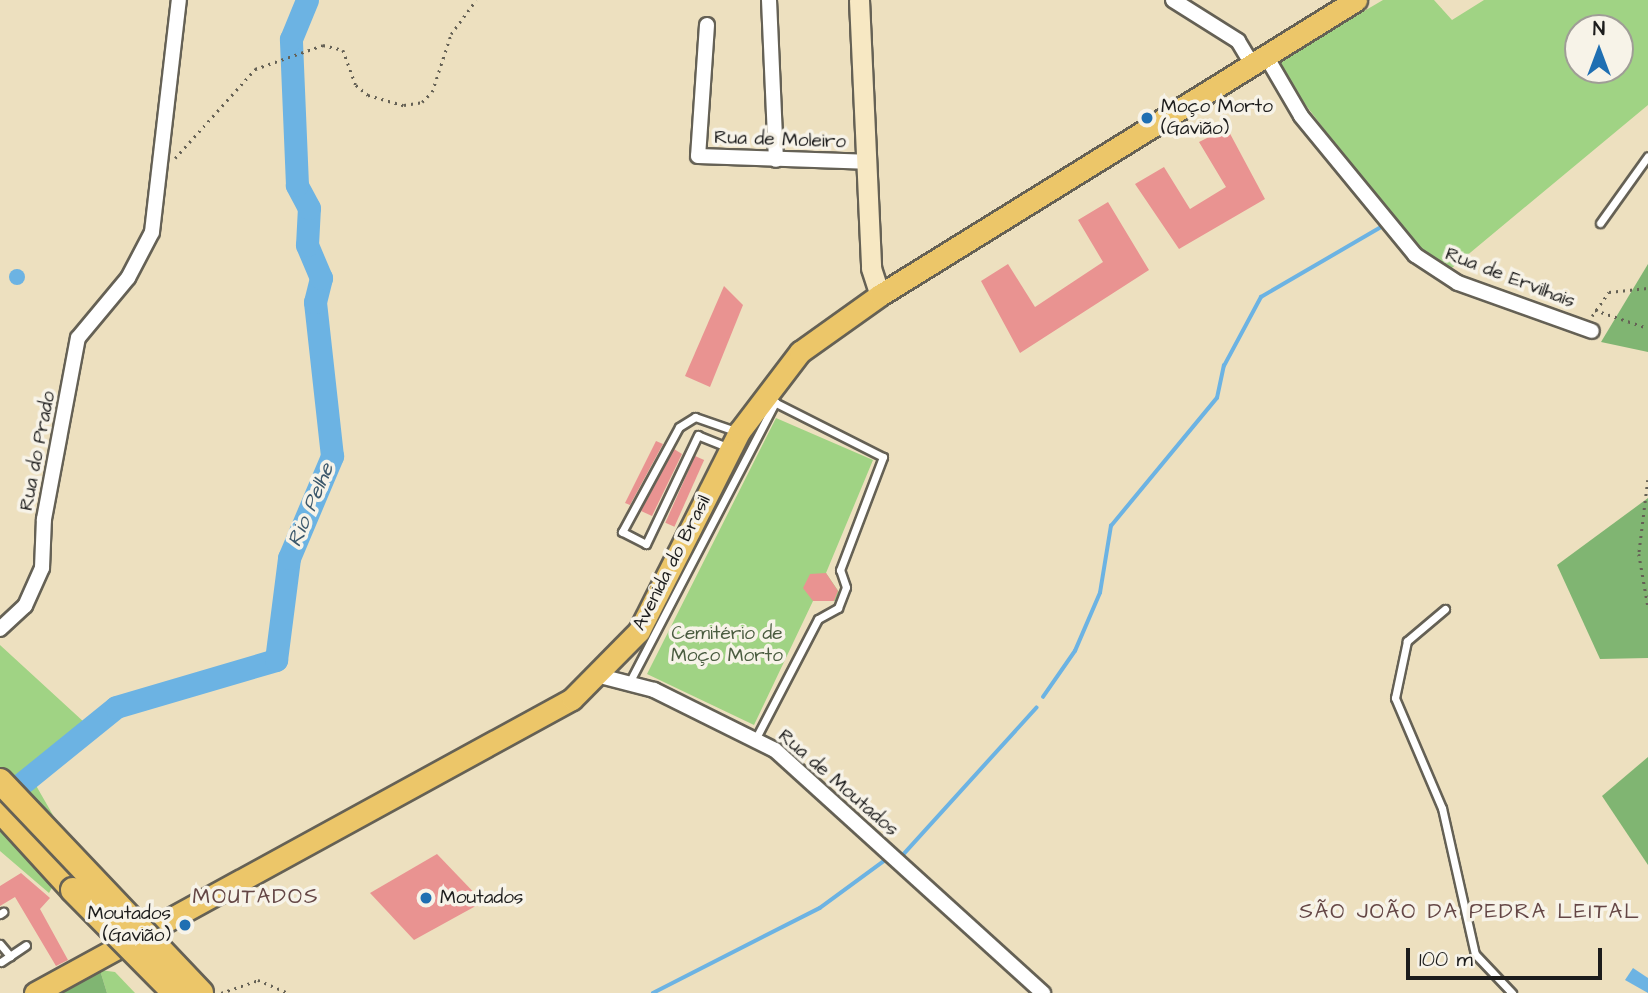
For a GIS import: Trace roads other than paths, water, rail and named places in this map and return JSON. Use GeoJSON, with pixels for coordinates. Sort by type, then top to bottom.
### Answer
{"type":"FeatureCollection","features":[{"type":"Feature","properties":{"kind":"highway"},"geometry":{"type":"LineString","coordinates":[[0,780],[201,993]]}},
{"type":"Feature","properties":{"kind":"highway"},"geometry":{"type":"LineString","coordinates":[[0,810],[73,890],[175,993]]}},
{"type":"Feature","properties":{"kind":"highway"},"geometry":{"type":"LineString","coordinates":[[0,836],[73,890]]}},
{"type":"Feature","properties":{"kind":"main road","name":"Avenida do Brasil"},"geometry":{"type":"LineString","coordinates":[[35,993],[538,719],[600,676],[659,596],[734,440],[768,399],[800,352],[903,280],[1356,0]]}},
{"type":"Feature","properties":{"kind":"street","name":"Rua do Prado"},"geometry":{"type":"LineString","coordinates":[[0,629],[25,606],[42,568],[44,519],[78,338],[145,253],[160,170],[179,0]]}},
{"type":"Feature","properties":{"kind":"street"},"geometry":{"type":"LineString","coordinates":[[769,0],[776,160]]}},
{"type":"Feature","properties":{"kind":"street"},"geometry":{"type":"LineString","coordinates":[[859,0],[871,248],[880,295]]}},
{"type":"Feature","properties":{"kind":"street","name":"Rua de Ervilhais"},"geometry":{"type":"LineString","coordinates":[[1173,0],[1238,41],[1259,60],[1301,116],[1390,224],[1434,270],[1589,330]]}},
{"type":"Feature","properties":{"kind":"street","name":"Rua de Moleiro"},"geometry":{"type":"LineString","coordinates":[[707,25],[698,156],[866,162]]}},
{"type":"Feature","properties":{"kind":"street"},"geometry":{"type":"LineString","coordinates":[[871,248],[888,274],[903,280]]}},
{"type":"Feature","properties":{"kind":"street","name":"Rua de Moutados"},"geometry":{"type":"LineString","coordinates":[[600,676],[628,683],[756,738],[1043,993]]}},
{"type":"Feature","properties":{"kind":"lane"},"geometry":{"type":"LineString","coordinates":[[1600,223],[1648,156]]}},
{"type":"Feature","properties":{"kind":"lane"},"geometry":{"type":"LineString","coordinates":[[628,683],[768,399],[883,457],[840,570],[846,587],[838,608],[818,619],[756,738]]}},
{"type":"Feature","properties":{"kind":"lane"},"geometry":{"type":"LineString","coordinates":[[695,417],[734,440],[698,435],[646,544],[622,532],[679,427],[695,417]]}},
{"type":"Feature","properties":{"kind":"lane"},"geometry":{"type":"LineString","coordinates":[[1446,609],[1407,640],[1395,698],[1441,808],[1475,954],[1512,993]]}},
{"type":"Feature","properties":{"kind":"lane"},"geometry":{"type":"LineString","coordinates":[[0,944],[10,956]]}},
{"type":"Feature","properties":{"kind":"lane"},"geometry":{"type":"LineString","coordinates":[[1,962],[26,945]]}},
{"type":"Feature","properties":{"kind":"water"},"geometry":{"type":"Polygon","coordinates":[[[14,269],[20,269],[25,277],[23,283],[14,285],[9,280],[9,274],[14,269]]]}},
{"type":"Feature","properties":{"kind":"water"},"geometry":{"type":"Polygon","coordinates":[[[1633,968],[1648,978],[1648,993],[1625,980],[1633,968]]]}},
{"type":"Feature","properties":{"kind":"waterway","name":"Rio Pelhe"},"geometry":{"type":"LineString","coordinates":[[0,801],[116,707],[276,660],[289,558],[332,456],[315,302],[321,278],[307,245],[309,208],[297,185],[291,39],[307,0]]}},
{"type":"Feature","properties":{"kind":"waterway"},"geometry":{"type":"LineString","coordinates":[[1043,697],[1075,651],[1100,593],[1111,526],[1217,398],[1224,366],[1261,297],[1383,226]]}},
{"type":"Feature","properties":{"kind":"waterway"},"geometry":{"type":"LineString","coordinates":[[902,856],[1036,708]]}},
{"type":"Feature","properties":{"kind":"waterway"},"geometry":{"type":"LineString","coordinates":[[653,993],[820,908],[884,861]]}},
{"type":"Feature","properties":{"kind":"place","name":"Moço Morto (Gavião)"},"geometry":{"type":"Point","coordinates":[1147,118]}},
{"type":"Feature","properties":{"kind":"place","name":"Moutados"},"geometry":{"type":"Point","coordinates":[426,898]}},
{"type":"Feature","properties":{"kind":"place","name":"Moutados (Gavião)"},"geometry":{"type":"Point","coordinates":[185,925]}},
{"type":"Feature","properties":{"kind":"district","name":"MOUTADOS"},"geometry":{"type":"Point","coordinates":[256,897]}},
{"type":"Feature","properties":{"kind":"district","name":"SÃO JOÃO DA PEDRA LEITAL"},"geometry":{"type":"Point","coordinates":[1470,912]}},
{"type":"Feature","properties":{"kind":"park label","name":"Cemitério de Moço Morto"},"geometry":{"type":"Point","coordinates":[727,645]}}]}
